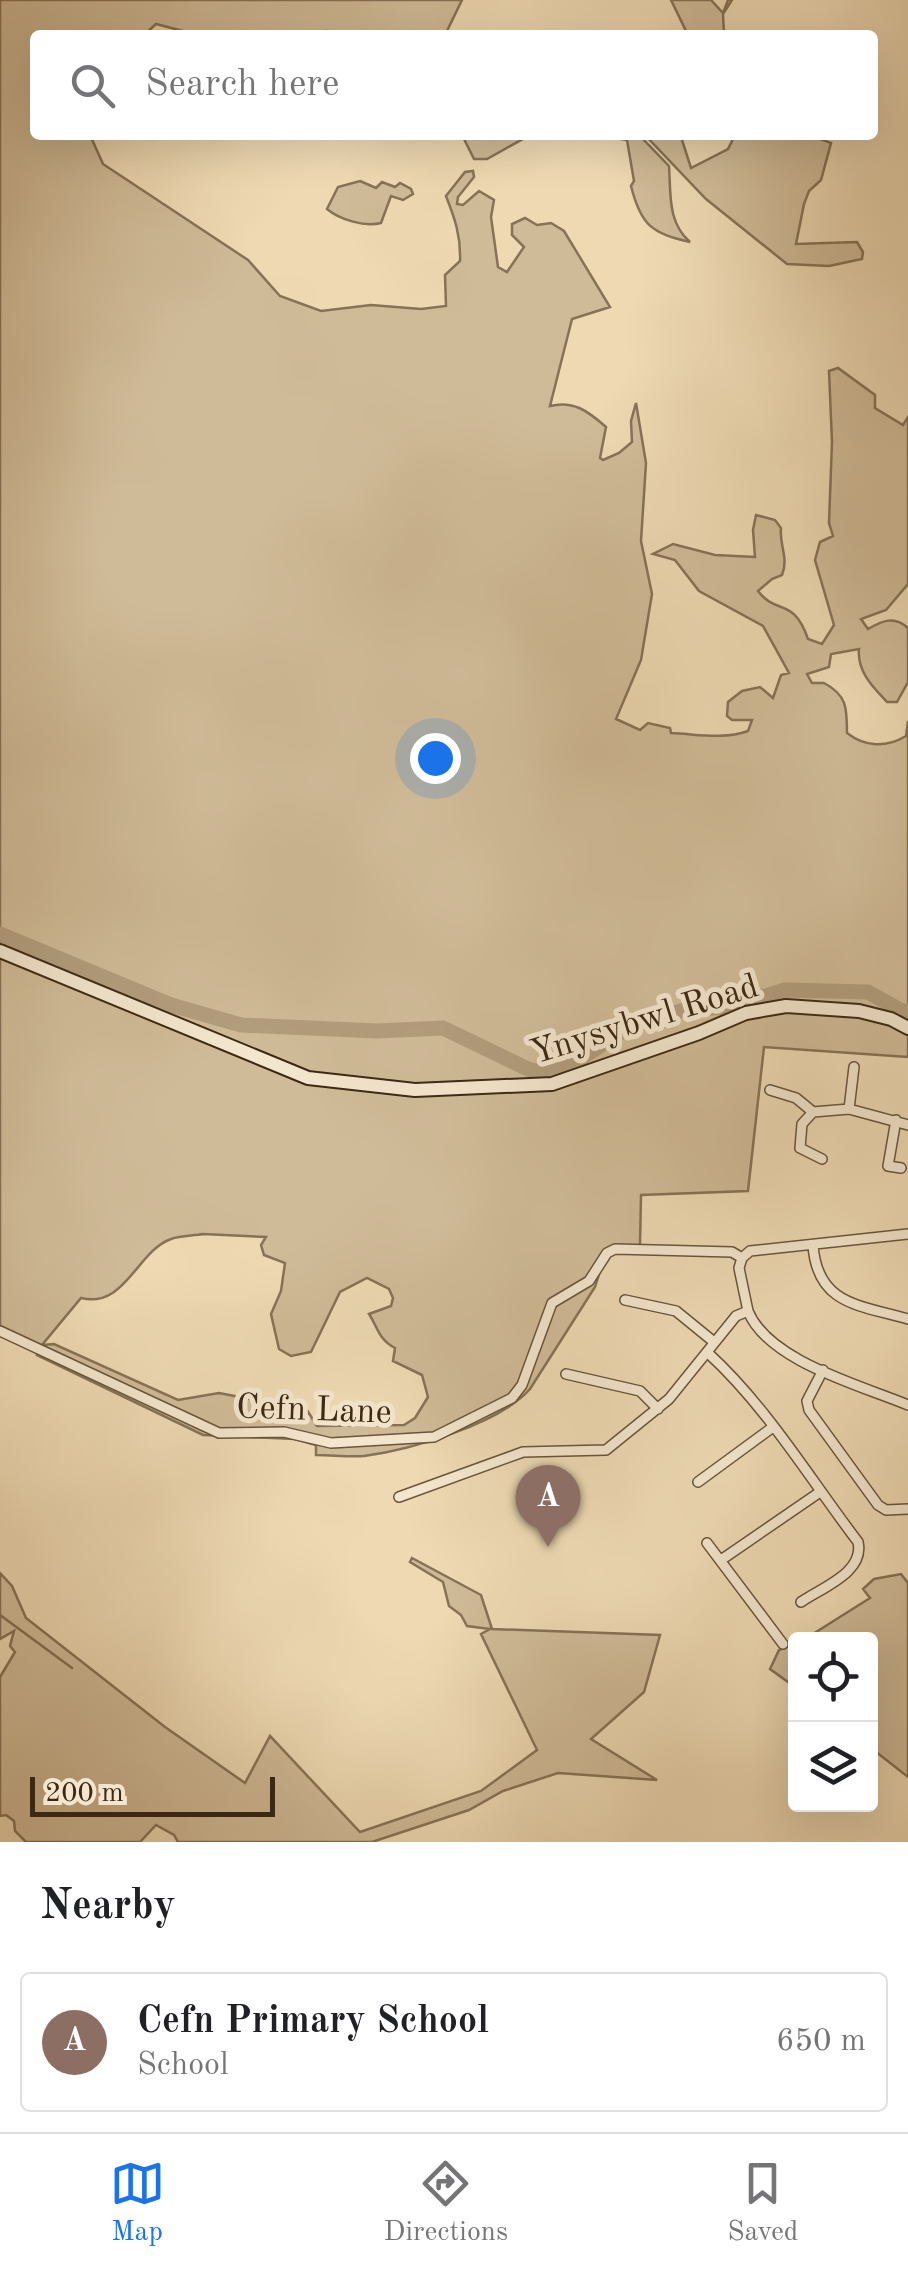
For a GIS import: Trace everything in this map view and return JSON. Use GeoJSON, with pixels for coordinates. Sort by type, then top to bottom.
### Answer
{"type":"FeatureCollection","features":[{"type":"Feature","properties":{"kind":"main road","name":"Ynysybwl Road"},"geometry":{"type":"LineString","coordinates":[[0,952],[308,1078],[415,1090],[552,1084],[699,1033],[746,1012],[786,1006],[859,1011],[908,1028]]}},
{"type":"Feature","properties":{"kind":"street"},"geometry":{"type":"LineString","coordinates":[[849,1109],[856,1072]]}},
{"type":"Feature","properties":{"kind":"street"},"geometry":{"type":"LineString","coordinates":[[770,1090],[796,1098],[813,1112]]}},
{"type":"Feature","properties":{"kind":"street"},"geometry":{"type":"LineString","coordinates":[[822,1158],[800,1148],[802,1124],[813,1112],[849,1109],[908,1125]]}},
{"type":"Feature","properties":{"kind":"street"},"geometry":{"type":"LineString","coordinates":[[896,1120],[888,1166],[901,1168]]}},
{"type":"Feature","properties":{"kind":"street","name":"Cefn Lane"},"geometry":{"type":"LineString","coordinates":[[0,1331],[219,1433],[284,1432],[330,1443],[434,1437],[512,1398],[522,1385],[552,1303],[589,1281],[607,1253],[732,1252],[742,1258],[750,1251],[908,1234]]}},
{"type":"Feature","properties":{"kind":"street"},"geometry":{"type":"LineString","coordinates":[[813,1245],[820,1280],[829,1291],[841,1299],[908,1319]]}},
{"type":"Feature","properties":{"kind":"street"},"geometry":{"type":"LineString","coordinates":[[742,1258],[739,1268],[748,1311],[754,1325],[780,1350],[908,1405]]}},
{"type":"Feature","properties":{"kind":"street"},"geometry":{"type":"LineString","coordinates":[[626,1300],[676,1311],[714,1342]]}},
{"type":"Feature","properties":{"kind":"street"},"geometry":{"type":"LineString","coordinates":[[399,1497],[523,1452],[606,1450],[658,1410],[736,1316],[748,1311]]}},
{"type":"Feature","properties":{"kind":"street"},"geometry":{"type":"LineString","coordinates":[[708,1354],[728,1371],[773,1426],[858,1542],[860,1557],[854,1567],[802,1602]]}},
{"type":"Feature","properties":{"kind":"street"},"geometry":{"type":"LineString","coordinates":[[823,1370],[808,1401],[810,1410],[878,1505],[886,1510],[908,1509]]}},
{"type":"Feature","properties":{"kind":"street"},"geometry":{"type":"LineString","coordinates":[[566,1374],[640,1391],[658,1410]]}},
{"type":"Feature","properties":{"kind":"street"},"geometry":{"type":"LineString","coordinates":[[698,1482],[773,1426]]}},
{"type":"Feature","properties":{"kind":"street"},"geometry":{"type":"LineString","coordinates":[[721,1560],[820,1492]]}},
{"type":"Feature","properties":{"kind":"street"},"geometry":{"type":"LineString","coordinates":[[707,1543],[783,1644]]}},
{"type":"Feature","properties":{"kind":"shaded area"},"geometry":{"type":"Polygon","coordinates":[[[0,0],[462,0],[447,30],[179,30],[156,24],[149,30],[30,30],[30,140],[92,140],[103,164],[248,260],[280,296],[321,311],[371,305],[421,309],[446,306],[445,275],[460,261],[460,252],[446,196],[465,172],[473,171],[474,177],[457,204],[463,205],[479,191],[494,200],[491,217],[498,267],[507,272],[524,247],[512,235],[512,224],[525,218],[537,225],[551,223],[564,231],[610,307],[572,319],[550,406],[566,404],[580,408],[606,427],[600,458],[603,460],[632,442],[631,421],[636,403],[646,463],[641,541],[652,594],[641,660],[616,719],[640,730],[648,723],[670,728],[671,733],[720,736],[748,731],[752,720],[732,720],[727,716],[728,702],[742,691],[760,687],[773,698],[781,675],[789,673],[763,626],[699,591],[675,560],[653,554],[673,544],[715,555],[755,557],[756,515],[775,520],[781,528],[784,569],[782,575],[758,591],[797,617],[808,639],[822,644],[834,625],[815,560],[820,542],[833,536],[829,523],[829,371],[838,368],[875,395],[875,408],[903,425],[908,417],[908,584],[886,610],[861,619],[868,629],[893,620],[908,628],[908,682],[897,702],[887,702],[863,672],[859,649],[831,654],[829,667],[807,674],[812,683],[824,683],[837,692],[846,709],[847,733],[861,741],[883,744],[898,740],[906,736],[908,721],[908,1057],[764,1047],[748,1191],[641,1195],[640,1245],[605,1255],[595,1287],[530,1389],[516,1402],[476,1424],[429,1441],[383,1453],[346,1456],[316,1455],[316,1445],[295,1439],[203,1435],[37,1355],[40,1346],[0,1326],[0,0]],[[203,1234],[171,1239],[159,1245],[109,1295],[81,1298],[42,1345],[54,1344],[178,1400],[219,1393],[307,1410],[317,1426],[404,1425],[415,1418],[428,1397],[422,1375],[393,1361],[395,1348],[382,1337],[369,1314],[391,1306],[389,1289],[367,1278],[340,1292],[311,1352],[291,1356],[279,1349],[271,1314],[281,1291],[285,1263],[264,1255],[261,1245],[266,1237],[203,1234]]]}},
{"type":"Feature","properties":{"kind":"shaded area"},"geometry":{"type":"Polygon","coordinates":[[[671,0],[711,0],[723,13],[728,0],[732,0],[723,14],[724,30],[686,30],[671,0]]]}},
{"type":"Feature","properties":{"kind":"shaded area"},"geometry":{"type":"Polygon","coordinates":[[[464,140],[521,140],[487,159],[474,159],[464,140]]]}},
{"type":"Feature","properties":{"kind":"shaded area"},"geometry":{"type":"Polygon","coordinates":[[[627,140],[644,140],[669,166],[674,216],[690,242],[650,226],[639,210],[631,186],[634,181],[627,140]]]}},
{"type":"Feature","properties":{"kind":"shaded area"},"geometry":{"type":"Polygon","coordinates":[[[650,140],[682,140],[691,168],[728,149],[732,140],[831,143],[821,180],[809,191],[804,204],[796,244],[857,242],[862,259],[829,266],[787,264],[706,199],[650,140]]]}},
{"type":"Feature","properties":{"kind":"shaded area"},"geometry":{"type":"Polygon","coordinates":[[[360,181],[376,188],[382,182],[395,187],[400,183],[413,194],[403,200],[391,196],[381,223],[353,222],[327,209],[338,187],[360,181]]]}},
{"type":"Feature","properties":{"kind":"shaded area"},"geometry":{"type":"Polygon","coordinates":[[[412,1558],[481,1595],[492,1629],[660,1635],[644,1692],[591,1739],[657,1780],[558,1773],[503,1791],[469,1810],[372,1842],[178,1842],[174,1835],[156,1825],[140,1842],[26,1842],[15,1831],[14,1821],[0,1816],[0,1677],[15,1652],[10,1646],[14,1631],[0,1639],[0,1573],[12,1586],[26,1618],[165,1727],[245,1783],[270,1736],[360,1832],[481,1791],[537,1750],[481,1634],[490,1629],[467,1626],[449,1606],[443,1582],[410,1562],[412,1558]]]}},
{"type":"Feature","properties":{"kind":"shaded area"},"geometry":{"type":"Polygon","coordinates":[[[901,1574],[908,1583],[908,1777],[878,1753],[878,1632],[816,1632],[870,1598],[863,1589],[874,1579],[901,1574]]]}},
{"type":"Feature","properties":{"kind":"shaded area"},"geometry":{"type":"Polygon","coordinates":[[[788,1646],[788,1682],[770,1669],[779,1650],[788,1646]]]}},
{"type":"Feature","properties":{"kind":"waterway"},"geometry":{"type":"LineString","coordinates":[[0,934],[171,1005],[241,1025],[377,1031],[443,1028],[545,1074],[566,1068],[626,1029],[683,1010],[729,1007],[785,990],[868,992],[908,1011]]}},
{"type":"Feature","properties":{"kind":"waterway"},"geometry":{"type":"LineString","coordinates":[[0,1615],[72,1668]]}},
{"type":"Feature","properties":{"kind":"place","name":"Cefn Primary School"},"geometry":{"type":"Point","coordinates":[548,1547]}}]}
